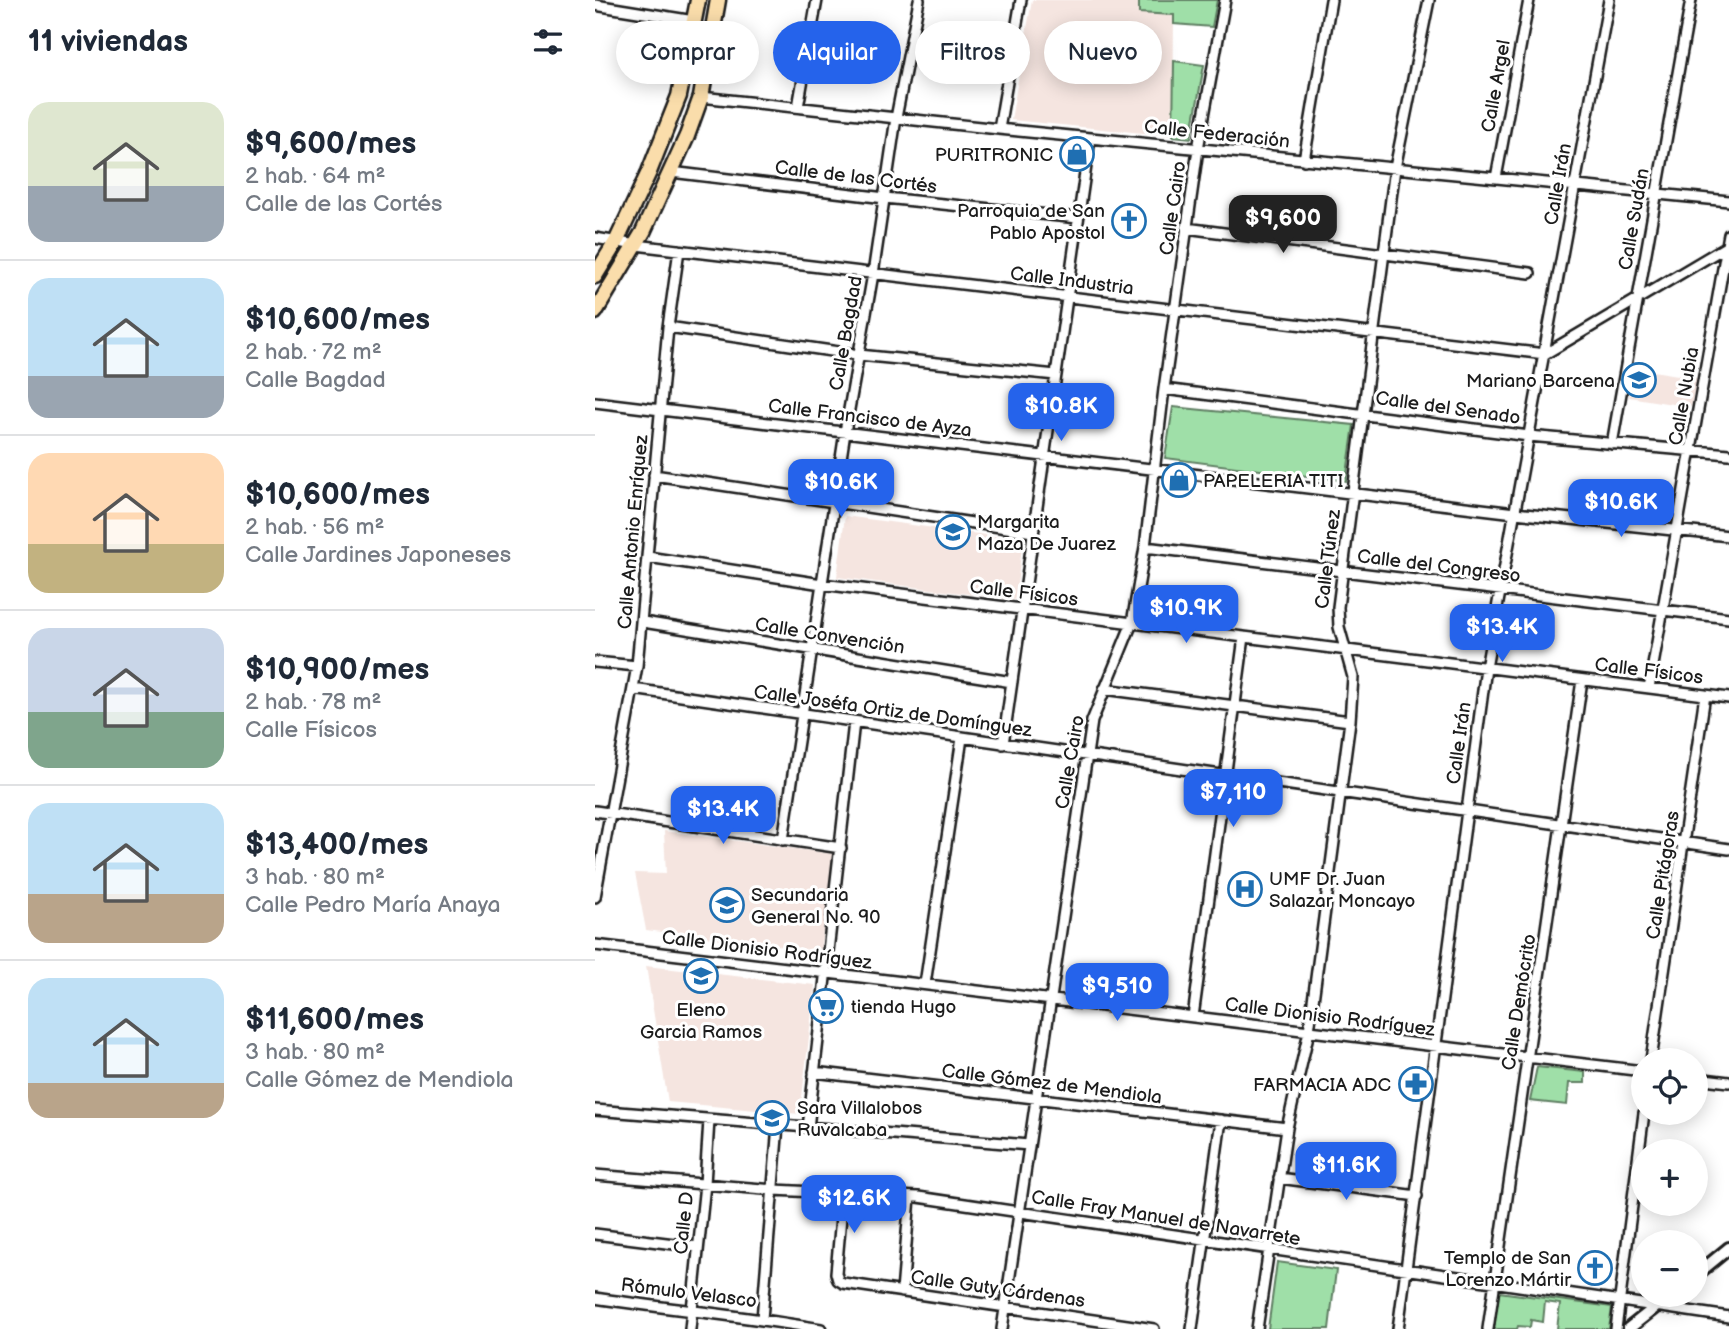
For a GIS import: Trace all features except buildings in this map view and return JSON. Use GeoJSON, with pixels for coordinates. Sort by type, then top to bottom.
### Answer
{"type":"FeatureCollection","features":[{"type":"Feature","properties":{"kind":"main road"},"geometry":{"type":"LineString","coordinates":[[694,21],[698,0]]}},
{"type":"Feature","properties":{"kind":"main road"},"geometry":{"type":"LineString","coordinates":[[595,312],[636,245],[671,172],[701,97],[718,0]]}},
{"type":"Feature","properties":{"kind":"main road"},"geometry":{"type":"LineString","coordinates":[[595,276],[616,242],[649,173],[681,84]]}},
{"type":"Feature","properties":{"kind":"street"},"geometry":{"type":"LineString","coordinates":[[798,107],[817,0]]}},
{"type":"Feature","properties":{"kind":"street","name":"Calle Bagdad"},"geometry":{"type":"LineString","coordinates":[[783,839],[845,432],[873,274],[896,118],[919,0]]}},
{"type":"Feature","properties":{"kind":"street"},"geometry":{"type":"LineString","coordinates":[[999,129],[1021,0]]}},
{"type":"Feature","properties":{"kind":"street","name":"Calle Cairo"},"geometry":{"type":"LineString","coordinates":[[1002,1329],[1086,756],[1092,721],[1132,623],[1145,547],[1174,309],[1198,149],[1225,0]]}},
{"type":"Feature","properties":{"kind":"street"},"geometry":{"type":"LineString","coordinates":[[1304,160],[1331,0]]}},
{"type":"Feature","properties":{"kind":"street","name":"Calle Túnez"},"geometry":{"type":"LineString","coordinates":[[1257,1329],[1287,1128],[1308,1031],[1354,691],[1350,664],[1337,617],[1395,168],[1429,0]]}},
{"type":"Feature","properties":{"kind":"street","name":"Calle Argel"},"geometry":{"type":"LineString","coordinates":[[1496,177],[1529,0]]}},
{"type":"Feature","properties":{"kind":"street","name":"Calle Irán"},"geometry":{"type":"LineString","coordinates":[[1398,1329],[1486,668],[1609,0]]}},
{"type":"Feature","properties":{"kind":"street","name":"Calle Sudán"},"geometry":{"type":"LineString","coordinates":[[1612,444],[1691,0]]}},
{"type":"Feature","properties":{"kind":"street"},"geometry":{"type":"LineString","coordinates":[[595,5],[694,21]]}},
{"type":"Feature","properties":{"kind":"street","name":"Calle Federación"},"geometry":{"type":"LineString","coordinates":[[701,97],[1729,201]]}},
{"type":"Feature","properties":{"kind":"street"},"geometry":{"type":"LineString","coordinates":[[1003,744],[1090,138]]}},
{"type":"Feature","properties":{"kind":"street","name":"Calle de las Cortés"},"geometry":{"type":"LineString","coordinates":[[671,172],[1078,218]]}},
{"type":"Feature","properties":{"kind":"street"},"geometry":{"type":"LineString","coordinates":[[1187,228],[1530,273]]}},
{"type":"Feature","properties":{"kind":"street","name":"Calle Nubia"},"geometry":{"type":"LineString","coordinates":[[1650,688],[1729,234]]}},
{"type":"Feature","properties":{"kind":"street","name":"Calle Industria"},"geometry":{"type":"LineString","coordinates":[[595,238],[1545,354]]}},
{"type":"Feature","properties":{"kind":"street"},"geometry":{"type":"LineString","coordinates":[[1545,354],[1728,246]]}},
{"type":"Feature","properties":{"kind":"street","name":"Calle Antonio Enríquez"},"geometry":{"type":"LineString","coordinates":[[595,897],[638,666],[668,327],[679,250]]}},
{"type":"Feature","properties":{"kind":"street"},"geometry":{"type":"LineString","coordinates":[[668,327],[859,355],[1056,375]]}},
{"type":"Feature","properties":{"kind":"street","name":"Calle del Senado"},"geometry":{"type":"LineString","coordinates":[[1164,388],[1529,436],[1729,454]]}},
{"type":"Feature","properties":{"kind":"street","name":"Calle Francisco de Ayza"},"geometry":{"type":"LineString","coordinates":[[595,402],[1353,494],[1729,536]]}},
{"type":"Feature","properties":{"kind":"street"},"geometry":{"type":"LineString","coordinates":[[654,475],[1034,532]]}},
{"type":"Feature","properties":{"kind":"street","name":"Calle del Congreso"},"geometry":{"type":"LineString","coordinates":[[1145,547],[1729,618]]}},
{"type":"Feature","properties":{"kind":"street","name":"Calle Físicos"},"geometry":{"type":"LineString","coordinates":[[648,556],[822,584],[1729,698]]}},
{"type":"Feature","properties":{"kind":"street","name":"Calle Convención"},"geometry":{"type":"LineString","coordinates":[[643,622],[1012,682]]}},
{"type":"Feature","properties":{"kind":"street"},"geometry":{"type":"LineString","coordinates":[[1193,1017],[1244,637]]}},
{"type":"Feature","properties":{"kind":"street"},"geometry":{"type":"LineString","coordinates":[[595,662],[638,666]]}},
{"type":"Feature","properties":{"kind":"street","name":"Calle Demócrito"},"geometry":{"type":"LineString","coordinates":[[1488,1329],[1583,680]]}},
{"type":"Feature","properties":{"kind":"street","name":"Calle Joséfa Ortiz de Domínguez"},"geometry":{"type":"LineString","coordinates":[[633,689],[1729,849]]}},
{"type":"Feature","properties":{"kind":"street"},"geometry":{"type":"LineString","coordinates":[[1104,690],[1350,720]]}},
{"type":"Feature","properties":{"kind":"street","name":"Calle Pitágoras"},"geometry":{"type":"LineString","coordinates":[[1653,1048],[1705,695]]}},
{"type":"Feature","properties":{"kind":"street"},"geometry":{"type":"LineString","coordinates":[[808,1128],[854,722]]}},
{"type":"Feature","properties":{"kind":"street"},"geometry":{"type":"LineString","coordinates":[[925,984],[962,738]]}},
{"type":"Feature","properties":{"kind":"street"},"geometry":{"type":"LineString","coordinates":[[595,811],[841,848]]}},
{"type":"Feature","properties":{"kind":"street","name":"Calle Dionisio Rodríguez"},"geometry":{"type":"LineString","coordinates":[[595,945],[1631,1070]]}},
{"type":"Feature","properties":{"kind":"street","name":"Calle Gómez de Mendiola"},"geometry":{"type":"LineString","coordinates":[[814,1072],[1287,1128]]}},
{"type":"Feature","properties":{"kind":"street"},"geometry":{"type":"LineString","coordinates":[[1708,1079],[1729,1082]]}},
{"type":"Feature","properties":{"kind":"street"},"geometry":{"type":"LineString","coordinates":[[595,1110],[1029,1145]]}},
{"type":"Feature","properties":{"kind":"street","name":"Calle D"},"geometry":{"type":"LineString","coordinates":[[690,1329],[709,1119]]}},
{"type":"Feature","properties":{"kind":"street"},"geometry":{"type":"LineString","coordinates":[[1192,1329],[1221,1120]]}},
{"type":"Feature","properties":{"kind":"street"},"geometry":{"type":"LineString","coordinates":[[762,1319],[778,1125]]}},
{"type":"Feature","properties":{"kind":"street"},"geometry":{"type":"LineString","coordinates":[[1616,1329],[1642,1125]]}},
{"type":"Feature","properties":{"kind":"street","name":"Calle Fray Manuel de Navarrete"},"geometry":{"type":"LineString","coordinates":[[595,1175],[774,1190],[910,1197],[1631,1302]]}},
{"type":"Feature","properties":{"kind":"street"},"geometry":{"type":"LineString","coordinates":[[1279,1178],[1417,1196]]}},
{"type":"Feature","properties":{"kind":"street","name":"Calle Guty Cárdenas"},"geometry":{"type":"LineString","coordinates":[[843,1194],[836,1273],[838,1280],[843,1283],[1154,1329]]}},
{"type":"Feature","properties":{"kind":"street"},"geometry":{"type":"LineString","coordinates":[[902,1292],[910,1197]]}},
{"type":"Feature","properties":{"kind":"street"},"geometry":{"type":"LineString","coordinates":[[595,1234],[698,1247]]}},
{"type":"Feature","properties":{"kind":"street"},"geometry":{"type":"LineString","coordinates":[[1708,1265],[1729,1248]]}},
{"type":"Feature","properties":{"kind":"street","name":"Rómulo Velasco"},"geometry":{"type":"LineString","coordinates":[[595,1298],[821,1329]]}},
{"type":"Feature","properties":{"kind":"street"},"geometry":{"type":"LineString","coordinates":[[1628,1329],[1656,1307]]}},
{"type":"Feature","properties":{"kind":"street","name":"Calle Fray Manuel de Navarrete"},"geometry":{"type":"LineString","coordinates":[[1664,1307],[1729,1317]]}},
{"type":"Feature","properties":{"kind":"shaded area"},"geometry":{"type":"Polygon","coordinates":[[[1032,0],[1139,0],[1140,13],[1174,15],[1173,136],[1011,120],[1017,84],[1030,84],[1028,21],[1032,0]]]}},
{"type":"Feature","properties":{"kind":"shaded area"},"geometry":{"type":"Polygon","coordinates":[[[1634,368],[1697,378],[1691,407],[1629,397],[1634,368]]]}},
{"type":"Feature","properties":{"kind":"shaded area"},"geometry":{"type":"Polygon","coordinates":[[[845,516],[1023,540],[1015,600],[837,577],[845,516]]]}},
{"type":"Feature","properties":{"kind":"shaded area"},"geometry":{"type":"Polygon","coordinates":[[[664,831],[834,854],[820,951],[646,930],[635,873],[666,874],[664,831]]]}},
{"type":"Feature","properties":{"kind":"shaded area"},"geometry":{"type":"Polygon","coordinates":[[[646,966],[815,985],[800,1114],[668,1102],[646,966]]]}},
{"type":"Feature","properties":{"kind":"green space"},"geometry":{"type":"Polygon","coordinates":[[[1139,0],[1217,0],[1212,27],[1174,24],[1174,15],[1139,13],[1139,0]]]}},
{"type":"Feature","properties":{"kind":"green space"},"geometry":{"type":"Polygon","coordinates":[[[1174,61],[1204,65],[1191,138],[1173,136],[1174,61]]]}},
{"type":"Feature","properties":{"kind":"green space"},"geometry":{"type":"Polygon","coordinates":[[[1173,407],[1354,425],[1346,481],[1165,458],[1173,407]]]}},
{"type":"Feature","properties":{"kind":"green space"},"geometry":{"type":"Polygon","coordinates":[[[1537,1067],[1585,1072],[1585,1083],[1569,1083],[1567,1105],[1530,1101],[1537,1067]]]}},
{"type":"Feature","properties":{"kind":"green space"},"geometry":{"type":"Polygon","coordinates":[[[1277,1262],[1336,1270],[1329,1329],[1268,1329],[1277,1262]]]}},
{"type":"Feature","properties":{"kind":"green space"},"geometry":{"type":"Polygon","coordinates":[[[1499,1292],[1612,1307],[1609,1329],[1557,1329],[1560,1304],[1545,1302],[1543,1322],[1531,1320],[1530,1327],[1494,1329],[1499,1292]]]}},
{"type":"Feature","properties":{"kind":"place","name":"PURITRONIC"},"geometry":{"type":"Point","coordinates":[1077,154]}},
{"type":"Feature","properties":{"kind":"place","name":"Parroquia de San Pablo Apostol"},"geometry":{"type":"Point","coordinates":[1129,221]}},
{"type":"Feature","properties":{"kind":"place","name":"Mariano Barcena"},"geometry":{"type":"Point","coordinates":[1639,380]}},
{"type":"Feature","properties":{"kind":"place","name":"PAPELERIA TITI"},"geometry":{"type":"Point","coordinates":[1179,480]}},
{"type":"Feature","properties":{"kind":"place","name":"Margarita Maza De Juarez"},"geometry":{"type":"Point","coordinates":[953,532]}},
{"type":"Feature","properties":{"kind":"place","name":"UMF Dr. Juan Salazar Moncayo"},"geometry":{"type":"Point","coordinates":[1245,889]}},
{"type":"Feature","properties":{"kind":"place","name":"Secundaria General No. 90"},"geometry":{"type":"Point","coordinates":[727,905]}},
{"type":"Feature","properties":{"kind":"place","name":"Eleno Garcia Ramos"},"geometry":{"type":"Point","coordinates":[701,976]}},
{"type":"Feature","properties":{"kind":"place","name":"tienda Hugo"},"geometry":{"type":"Point","coordinates":[826,1006]}},
{"type":"Feature","properties":{"kind":"place","name":"FARMACIA ADC"},"geometry":{"type":"Point","coordinates":[1416,1084]}},
{"type":"Feature","properties":{"kind":"place","name":"Sara Villalobos Ruvalcaba"},"geometry":{"type":"Point","coordinates":[772,1118]}},
{"type":"Feature","properties":{"kind":"place","name":"Templo de San Lorenzo Mártir"},"geometry":{"type":"Point","coordinates":[1595,1268]}}]}
